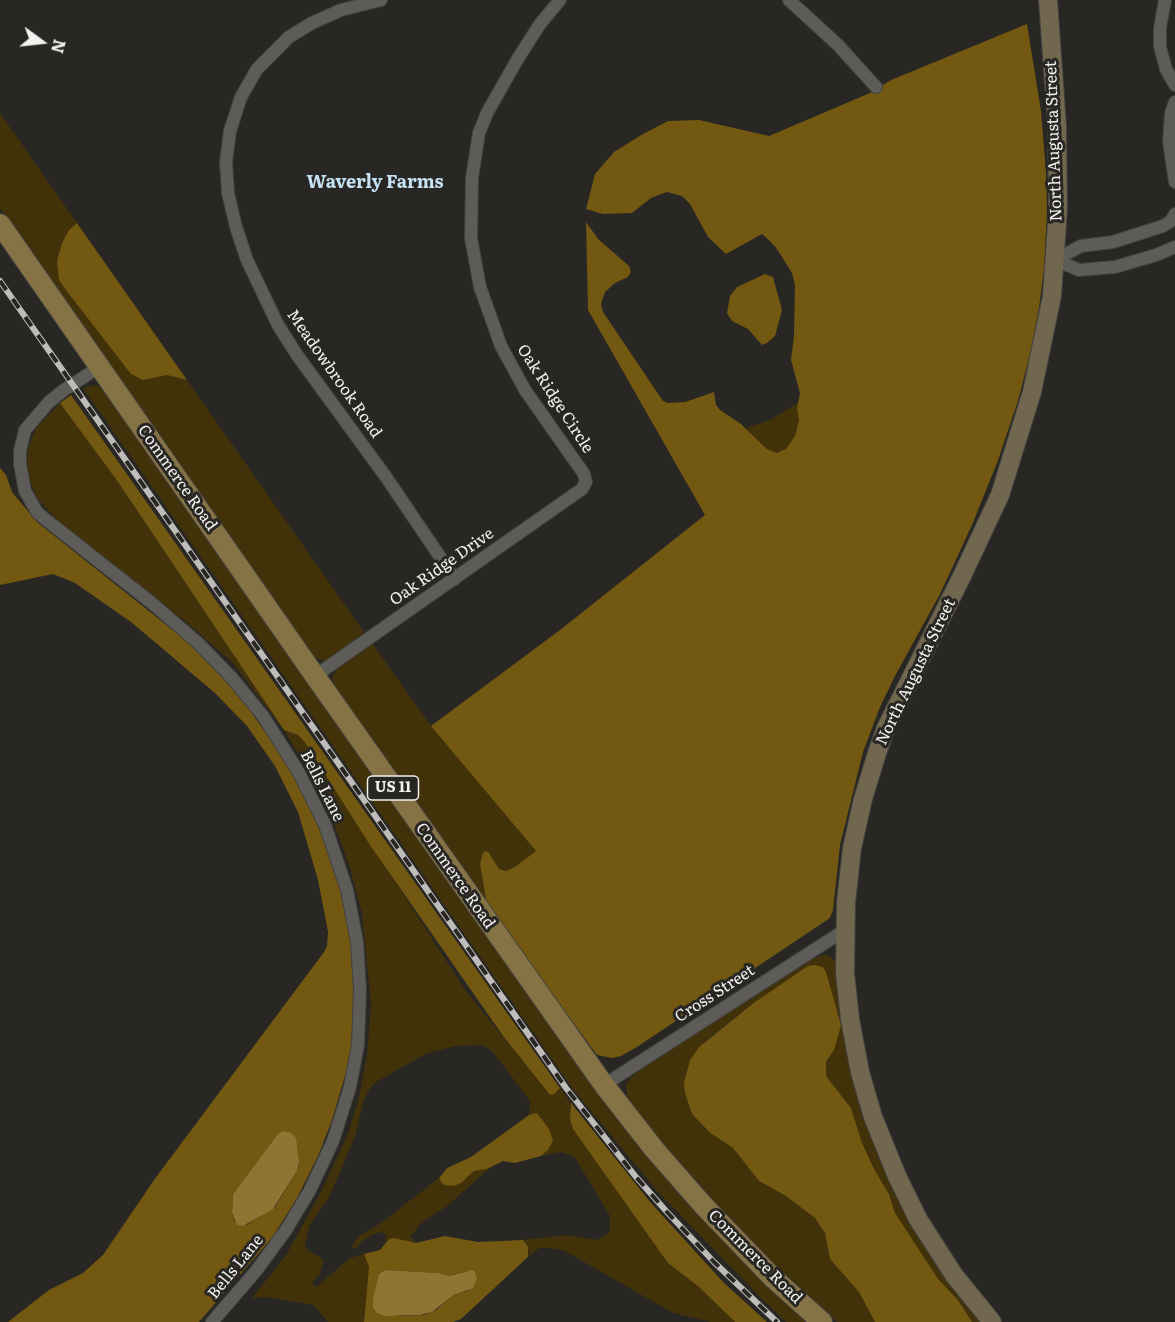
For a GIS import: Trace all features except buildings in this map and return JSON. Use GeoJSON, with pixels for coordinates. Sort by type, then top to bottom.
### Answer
{"type":"FeatureCollection","features":[{"type":"Feature","properties":{"kind":"main road","name":"North Augusta Street"},"geometry":{"type":"LineString","coordinates":[[992,1322],[954,1275],[918,1219],[878,1132],[860,1072],[850,1019],[845,973],[845,930],[848,870],[869,778],[886,728],[999,495],[1032,392],[1052,296],[1058,200],[1058,160],[1048,0]]}},
{"type":"Feature","properties":{"kind":"main road","name":"Commerce Road"},"geometry":{"type":"LineString","coordinates":[[0,224],[604,1085],[654,1149],[703,1206],[772,1277],[822,1322]]}},
{"type":"Feature","properties":{"kind":"street","name":"Meadowbrook Road"},"geometry":{"type":"LineString","coordinates":[[381,0],[341,10],[312,22],[289,37],[256,69],[241,97],[230,131],[226,162],[228,193],[247,260],[278,325],[455,579]]}},
{"type":"Feature","properties":{"kind":"street","name":"Oak Ridge Circle"},"geometry":{"type":"LineString","coordinates":[[560,0],[540,24],[517,60],[487,113],[479,133],[472,178],[471,238],[480,287],[501,346],[525,390],[585,474],[586,482]]}},
{"type":"Feature","properties":{"kind":"street"},"geometry":{"type":"LineString","coordinates":[[789,0],[838,45],[876,87]]}},
{"type":"Feature","properties":{"kind":"street"},"geometry":{"type":"LineString","coordinates":[[1165,0],[1160,28],[1160,47],[1166,69],[1175,85]]}},
{"type":"Feature","properties":{"kind":"street"},"geometry":{"type":"LineString","coordinates":[[1175,102],[1171,113],[1169,142],[1175,182]]}},
{"type":"Feature","properties":{"kind":"street"},"geometry":{"type":"LineString","coordinates":[[1055,260],[1081,246],[1113,242],[1163,226],[1171,221],[1175,214]]}},
{"type":"Feature","properties":{"kind":"street"},"geometry":{"type":"LineString","coordinates":[[1055,260],[1079,270],[1115,267],[1175,247]]}},
{"type":"Feature","properties":{"kind":"street","name":"Bells Lane"},"geometry":{"type":"LineString","coordinates":[[99,367],[49,402],[25,430],[20,451],[25,490],[45,519],[164,613],[198,643],[232,678],[263,716],[298,771],[325,825],[347,890],[356,934],[360,990],[358,1045],[350,1087],[333,1141],[310,1190],[286,1230],[256,1271],[212,1322]]}},
{"type":"Feature","properties":{"kind":"street","name":"Oak Ridge Drive"},"geometry":{"type":"LineString","coordinates":[[315,676],[582,489],[586,482]]}},
{"type":"Feature","properties":{"kind":"street","name":"Cross Street"},"geometry":{"type":"LineString","coordinates":[[604,1085],[845,930]]}},
{"type":"Feature","properties":{"kind":"shaded area"},"geometry":{"type":"Polygon","coordinates":[[[1027,24],[1041,111],[1047,211],[1044,269],[1032,346],[1018,401],[997,463],[972,525],[940,594],[880,707],[863,752],[840,845],[833,910],[830,918],[637,1047],[612,1058],[597,1055],[487,906],[480,864],[483,853],[486,851],[489,853],[499,869],[506,871],[536,851],[431,726],[560,630],[705,515],[588,310],[586,222],[598,239],[629,266],[631,272],[628,277],[615,283],[605,292],[601,304],[603,312],[663,401],[685,402],[714,392],[716,405],[720,410],[741,424],[767,449],[777,453],[786,449],[795,436],[799,420],[797,408],[800,393],[791,360],[795,285],[792,273],[769,240],[762,234],[726,254],[708,237],[690,204],[682,196],[667,192],[651,198],[632,213],[603,214],[586,209],[595,174],[614,152],[668,121],[699,120],[769,136],[870,93],[891,80],[1027,24]]]}},
{"type":"Feature","properties":{"kind":"shaded area"},"geometry":{"type":"Polygon","coordinates":[[[0,113],[77,223],[69,230],[143,380],[167,375],[187,380],[366,635],[325,662],[314,657],[0,208],[0,113]]]}},
{"type":"Feature","properties":{"kind":"shaded area"},"geometry":{"type":"Polygon","coordinates":[[[77,223],[187,380],[167,375],[143,380],[131,374],[66,290],[59,280],[57,261],[62,243],[69,230],[77,223]]]}},
{"type":"Feature","properties":{"kind":"shaded area"},"geometry":{"type":"Polygon","coordinates":[[[765,274],[773,277],[782,310],[775,336],[762,345],[748,329],[732,321],[727,313],[730,296],[737,287],[765,274]]]}},
{"type":"Feature","properties":{"kind":"shaded area"},"geometry":{"type":"Polygon","coordinates":[[[95,385],[105,388],[523,986],[812,1322],[786,1322],[761,1298],[658,1192],[572,1088],[83,388],[95,385]]]}},
{"type":"Feature","properties":{"kind":"shaded area"},"geometry":{"type":"Polygon","coordinates":[[[71,395],[560,1088],[554,1094],[550,1095],[503,1036],[370,845],[304,741],[298,735],[284,730],[118,482],[60,403],[71,395]]]}},
{"type":"Feature","properties":{"kind":"shaded area"},"geometry":{"type":"Polygon","coordinates":[[[60,403],[118,482],[284,730],[233,663],[186,622],[60,523],[37,498],[29,478],[27,458],[29,446],[36,428],[60,403]]]}},
{"type":"Feature","properties":{"kind":"shaded area"},"geometry":{"type":"Polygon","coordinates":[[[797,403],[799,420],[795,436],[782,452],[777,453],[767,449],[746,428],[770,420],[797,403]]]}},
{"type":"Feature","properties":{"kind":"shaded area"},"geometry":{"type":"Polygon","coordinates":[[[0,468],[6,475],[12,492],[37,522],[179,635],[206,659],[242,699],[291,769],[330,849],[349,920],[355,996],[354,1029],[349,1063],[331,1123],[297,1198],[272,1238],[199,1322],[8,1322],[49,1290],[83,1273],[103,1255],[154,1180],[324,952],[328,932],[318,880],[298,812],[275,766],[247,726],[215,693],[131,622],[75,583],[53,574],[0,585],[0,468]],[[277,1135],[233,1194],[232,1213],[235,1222],[246,1225],[275,1207],[299,1166],[297,1149],[277,1135]]]}},
{"type":"Feature","properties":{"kind":"shaded area"},"geometry":{"type":"Polygon","coordinates":[[[372,643],[431,726],[537,851],[506,871],[499,869],[489,853],[480,864],[487,906],[333,683],[332,677],[338,668],[372,643]]]}},
{"type":"Feature","properties":{"kind":"shaded area"},"geometry":{"type":"Polygon","coordinates":[[[284,730],[298,735],[304,741],[466,991],[550,1095],[560,1088],[571,1103],[570,1118],[668,1263],[699,1287],[735,1322],[711,1322],[673,1313],[563,1250],[539,1248],[528,1257],[529,1252],[523,1240],[520,1240],[568,1235],[596,1240],[610,1231],[610,1216],[574,1156],[560,1152],[541,1156],[548,1150],[534,1114],[529,1115],[530,1101],[493,1052],[484,1046],[476,1045],[456,1046],[427,1053],[371,1087],[364,1099],[355,1136],[328,1199],[309,1226],[305,1247],[324,1260],[320,1274],[312,1283],[316,1287],[350,1258],[364,1254],[369,1267],[364,1322],[328,1322],[313,1305],[267,1297],[252,1298],[286,1255],[320,1194],[348,1134],[358,1101],[367,1055],[371,1005],[362,913],[350,868],[335,826],[314,780],[284,730]]]}},
{"type":"Feature","properties":{"kind":"shaded area"},"geometry":{"type":"Polygon","coordinates":[[[825,955],[837,963],[861,1098],[984,1322],[972,1322],[958,1300],[928,1266],[895,1213],[889,1194],[862,1143],[851,1108],[826,1076],[824,1067],[831,1055],[840,1020],[823,967],[741,1013],[703,1043],[688,1066],[685,1093],[692,1114],[705,1129],[733,1148],[759,1181],[786,1196],[815,1218],[825,1233],[830,1259],[859,1292],[875,1322],[837,1322],[799,1289],[715,1205],[630,1105],[626,1084],[637,1071],[814,958],[825,955]]]}},
{"type":"Feature","properties":{"kind":"shaded area"},"geometry":{"type":"Polygon","coordinates":[[[808,966],[823,967],[826,972],[841,1025],[834,1050],[826,1062],[826,1076],[851,1108],[862,1143],[889,1194],[895,1213],[938,1279],[958,1300],[972,1322],[875,1322],[859,1292],[830,1259],[825,1233],[815,1218],[786,1196],[759,1181],[733,1148],[709,1132],[692,1114],[684,1082],[690,1060],[699,1047],[755,1002],[808,966]]]}},
{"type":"Feature","properties":{"kind":"shaded area"},"geometry":{"type":"Polygon","coordinates":[[[571,1103],[651,1203],[724,1283],[767,1322],[735,1322],[699,1287],[668,1263],[573,1129],[570,1119],[571,1103]]]}},
{"type":"Feature","properties":{"kind":"shaded area"},"geometry":{"type":"Polygon","coordinates":[[[537,1113],[549,1129],[553,1140],[548,1150],[541,1156],[515,1163],[503,1161],[487,1169],[474,1171],[454,1186],[442,1183],[439,1178],[447,1168],[471,1157],[529,1115],[537,1113]]]}},
{"type":"Feature","properties":{"kind":"shaded area"},"geometry":{"type":"Polygon","coordinates":[[[283,1131],[291,1133],[296,1138],[299,1163],[297,1171],[273,1209],[243,1226],[237,1225],[232,1213],[233,1194],[277,1135],[283,1131]]]}},
{"type":"Feature","properties":{"kind":"shaded area"},"geometry":{"type":"Polygon","coordinates":[[[491,1167],[447,1206],[421,1223],[410,1237],[416,1243],[389,1239],[385,1241],[386,1235],[382,1232],[373,1234],[361,1242],[357,1248],[351,1248],[358,1237],[381,1223],[439,1178],[442,1183],[461,1183],[474,1171],[491,1167]]]}},
{"type":"Feature","properties":{"kind":"shaded area"},"geometry":{"type":"Polygon","coordinates":[[[445,1236],[478,1242],[523,1240],[528,1247],[528,1257],[461,1319],[453,1322],[364,1322],[369,1267],[364,1254],[380,1250],[389,1239],[416,1243],[445,1236]],[[385,1270],[379,1274],[378,1282],[398,1316],[424,1315],[436,1310],[454,1295],[469,1290],[467,1271],[450,1276],[440,1273],[385,1270]]]}},
{"type":"Feature","properties":{"kind":"shaded area"},"geometry":{"type":"Polygon","coordinates":[[[385,1270],[440,1273],[450,1276],[471,1270],[477,1278],[473,1288],[454,1295],[432,1312],[420,1315],[385,1316],[377,1313],[373,1307],[373,1299],[379,1274],[385,1270]]]}},
{"type":"Feature","properties":{"kind":"railway"},"geometry":{"type":"LineString","coordinates":[[0,281],[566,1088],[636,1177],[667,1212],[714,1262],[777,1322]]}},
{"type":"Feature","properties":{"kind":"district","name":"Waverly Farms"},"geometry":{"type":"Point","coordinates":[375,183]}}]}
